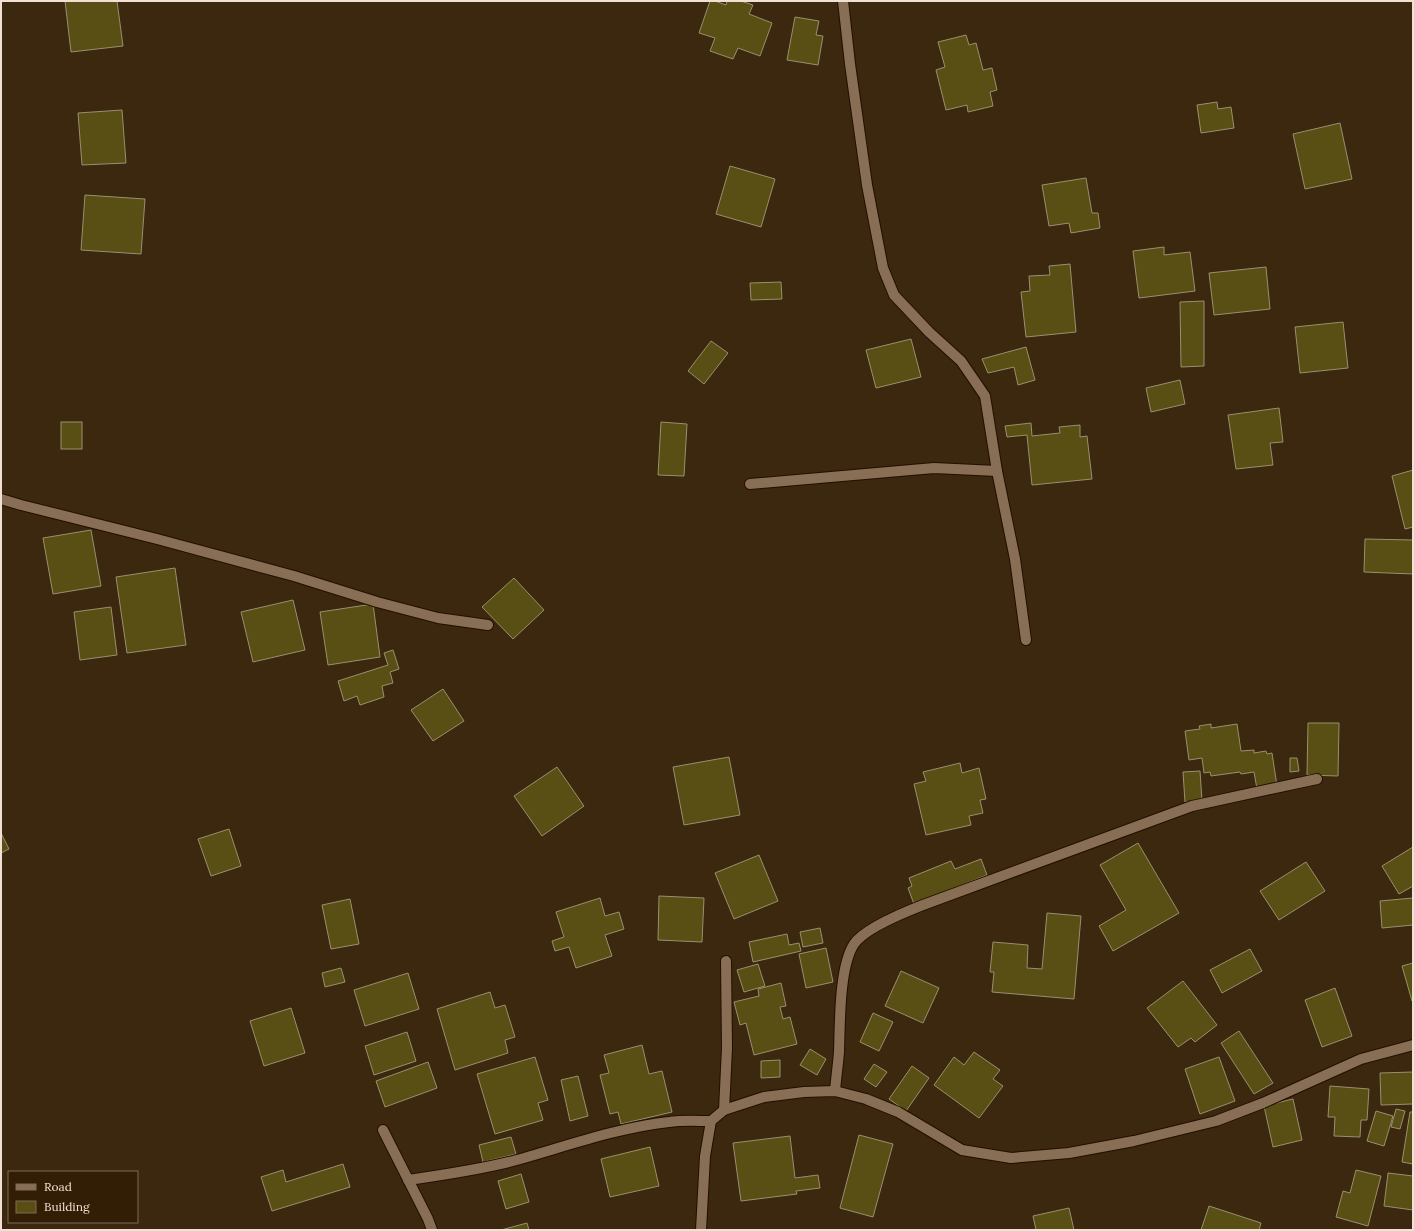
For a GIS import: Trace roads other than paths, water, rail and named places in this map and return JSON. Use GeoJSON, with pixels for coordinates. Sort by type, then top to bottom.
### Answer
{"type":"FeatureCollection","features":[{"type":"Feature","properties":{"kind":"street"},"geometry":{"type":"LineString","coordinates":[[843,1],[867,186],[883,268],[894,295],[929,332],[961,361],[985,396],[997,471],[1015,559],[1026,640]]}},
{"type":"Feature","properties":{"kind":"street"},"geometry":{"type":"LineString","coordinates":[[750,484],[934,468],[997,471]]}},
{"type":"Feature","properties":{"kind":"street"},"geometry":{"type":"LineString","coordinates":[[1,499],[21,506],[157,539],[286,574],[385,604],[438,618],[488,625]]}},
{"type":"Feature","properties":{"kind":"street"},"geometry":{"type":"LineString","coordinates":[[835,1091],[839,1053],[841,1002],[846,962],[854,943],[869,930],[894,917],[923,905],[1192,806],[1317,779]]}},
{"type":"Feature","properties":{"kind":"street"},"geometry":{"type":"LineString","coordinates":[[724,1110],[727,1048],[726,961]]}},
{"type":"Feature","properties":{"kind":"street"},"geometry":{"type":"LineString","coordinates":[[700,1230],[704,1156],[711,1121],[724,1110],[764,1098],[804,1092],[835,1091],[866,1099],[898,1112],[962,1150],[1011,1158],[1069,1153],[1134,1141],[1216,1121],[1263,1103],[1361,1059],[1413,1045]]}},
{"type":"Feature","properties":{"kind":"street"},"geometry":{"type":"LineString","coordinates":[[408,1180],[468,1172],[512,1161],[589,1138],[629,1129],[669,1122],[711,1121]]}},
{"type":"Feature","properties":{"kind":"street"},"geometry":{"type":"LineString","coordinates":[[383,1130],[428,1219],[432,1230]]}}]}
